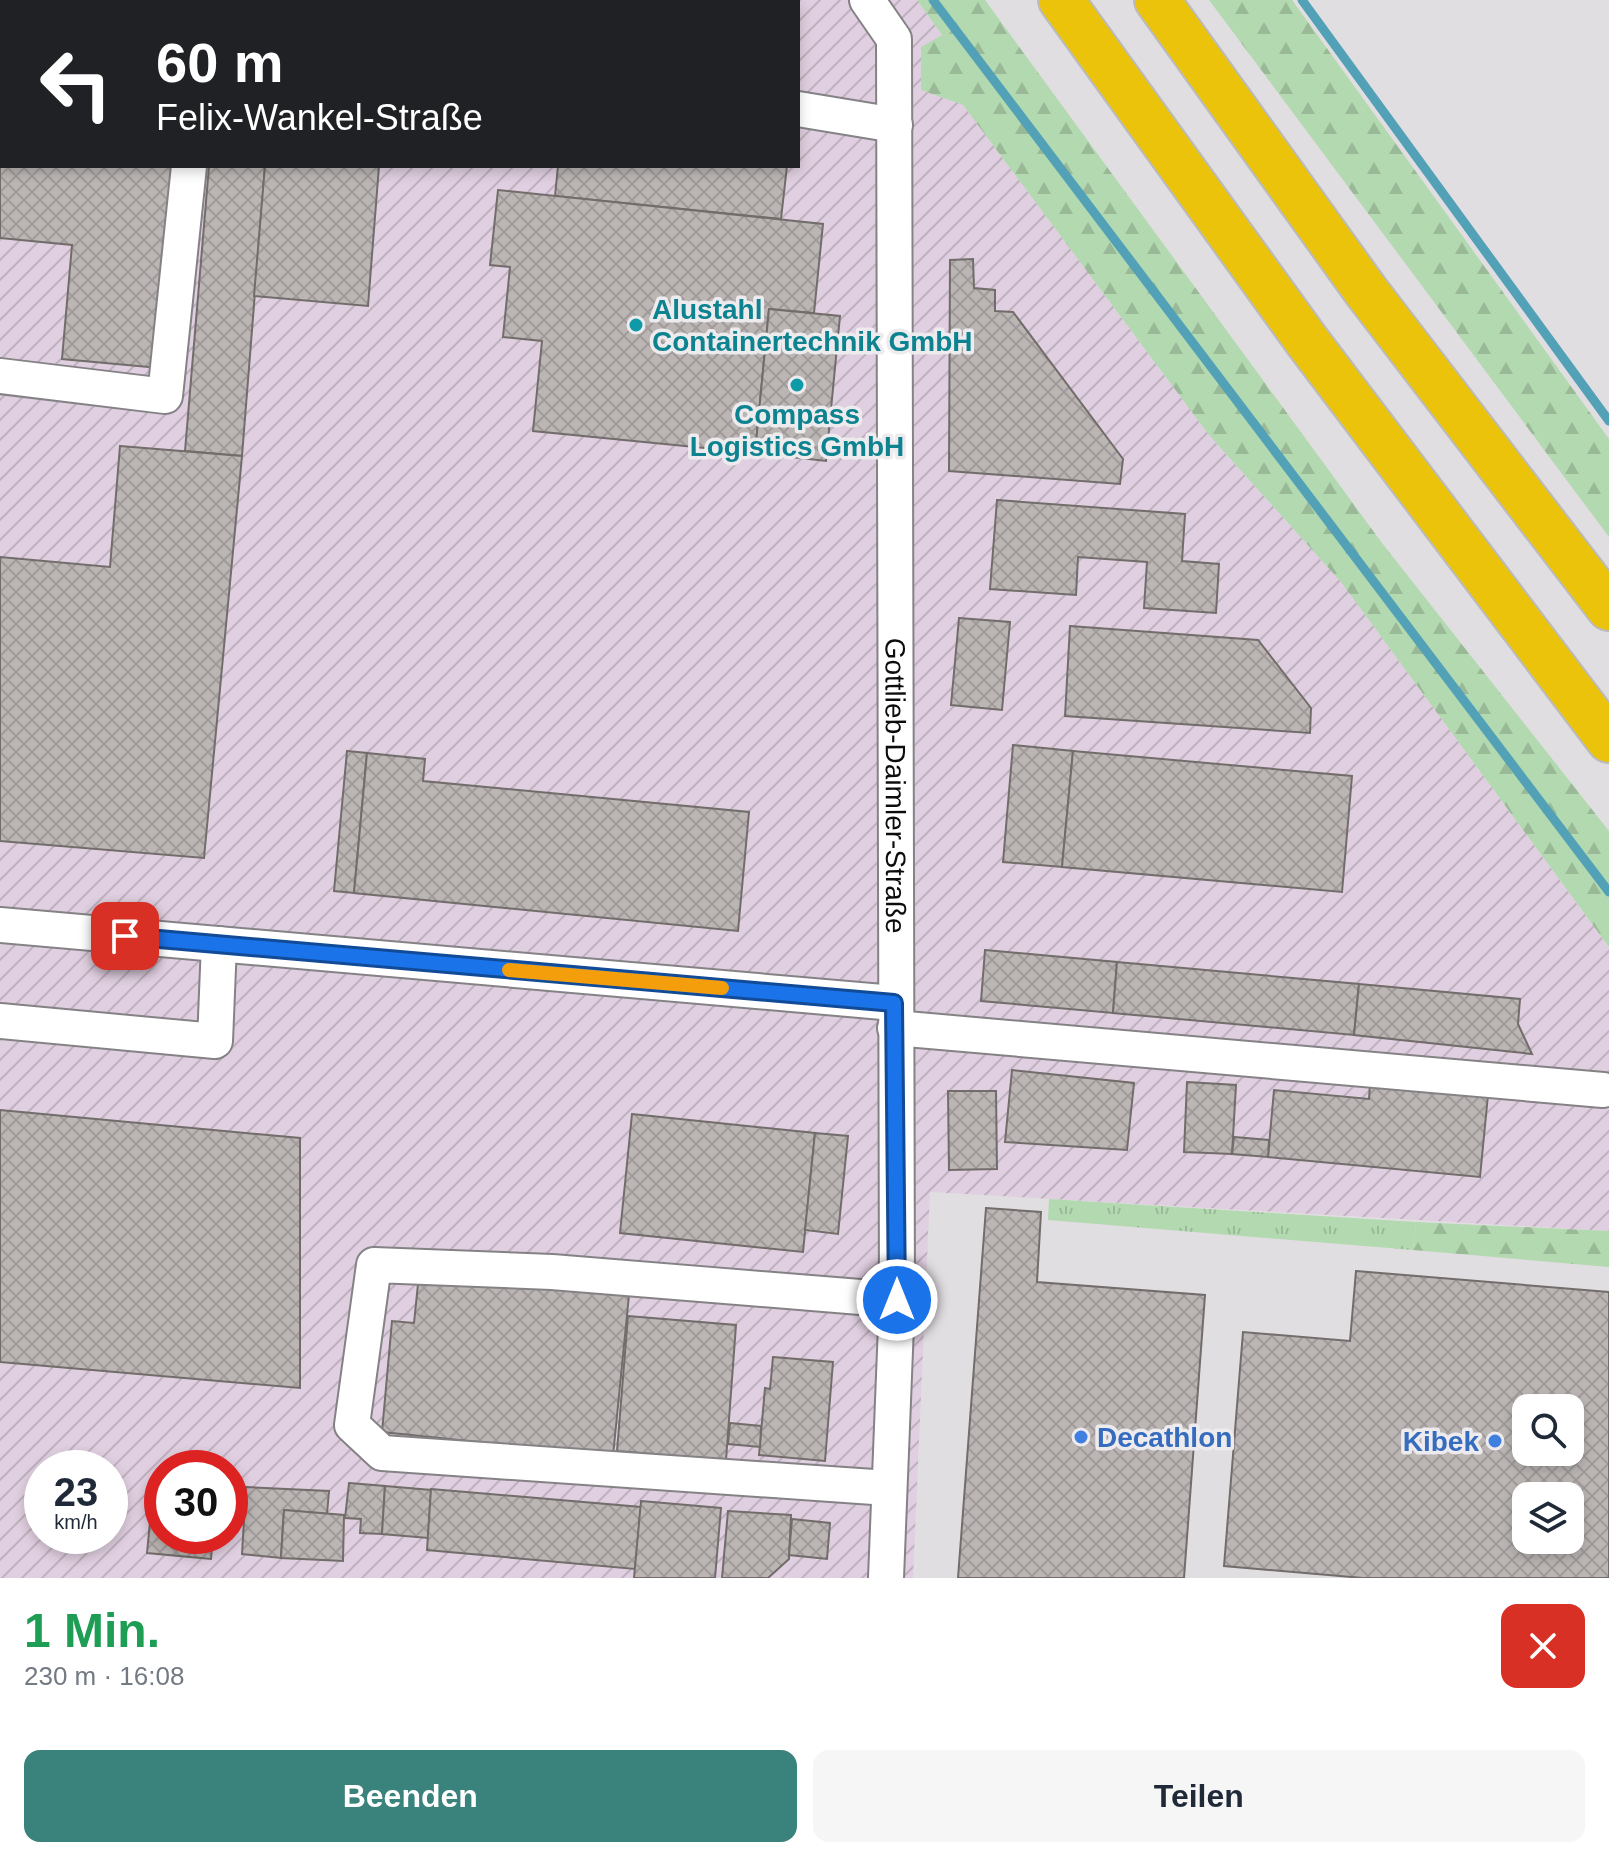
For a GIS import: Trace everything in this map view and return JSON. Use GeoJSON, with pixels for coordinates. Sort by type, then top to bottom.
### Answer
{"type":"FeatureCollection","features":[{"type":"Feature","properties":{"kind":"highway"},"geometry":{"type":"LineString","coordinates":[[1061,0],[1307,341],[1609,740]]}},
{"type":"Feature","properties":{"kind":"highway"},"geometry":{"type":"LineString","coordinates":[[1157,0],[1366,291],[1609,608]]}},
{"type":"Feature","properties":{"kind":"street","name":"Gottlieb-Daimler-Straße"},"geometry":{"type":"LineString","coordinates":[[867,0],[894,39],[897,1300],[886,1578]]}},
{"type":"Feature","properties":{"kind":"street"},"geometry":{"type":"LineString","coordinates":[[800,109],[895,125]]}},
{"type":"Feature","properties":{"kind":"street"},"geometry":{"type":"LineString","coordinates":[[0,376],[165,396],[189,168]]}},
{"type":"Feature","properties":{"kind":"street"},"geometry":{"type":"LineString","coordinates":[[0,925],[219,944],[1603,1090]]}},
{"type":"Feature","properties":{"kind":"street"},"geometry":{"type":"LineString","coordinates":[[0,1021],[215,1041],[219,944]]}},
{"type":"Feature","properties":{"kind":"street"},"geometry":{"type":"LineString","coordinates":[[888,1488],[382,1453],[352,1425],[374,1265],[552,1272],[897,1300]]}},
{"type":"Feature","properties":{"kind":"shaded area"},"geometry":{"type":"Polygon","coordinates":[[[800,0],[917,0],[942,35],[921,90],[963,105],[1209,435],[1341,582],[1609,947],[1609,1231],[930,1192],[913,1578],[0,1578],[0,168],[800,168],[800,0]]]}},
{"type":"Feature","properties":{"kind":"green space"},"geometry":{"type":"Polygon","coordinates":[[[917,0],[985,0],[1382,543],[1609,831],[1609,947],[1341,582],[1209,435],[963,105],[921,90],[921,47],[942,35],[917,0]]]}},
{"type":"Feature","properties":{"kind":"green space"},"geometry":{"type":"Polygon","coordinates":[[[1209,0],[1292,0],[1609,439],[1609,537],[1209,0]]]}},
{"type":"Feature","properties":{"kind":"green space"},"geometry":{"type":"Polygon","coordinates":[[[1049,1199],[1416,1222],[1413,1250],[1048,1220],[1049,1199]]]}},
{"type":"Feature","properties":{"kind":"green space"},"geometry":{"type":"Polygon","coordinates":[[[1416,1222],[1609,1231],[1609,1267],[1413,1250],[1416,1222]]]}},
{"type":"Feature","properties":{"kind":"building"},"geometry":{"type":"Polygon","coordinates":[[[0,168],[178,168],[159,368],[62,359],[72,245],[0,238],[0,168]]]}},
{"type":"Feature","properties":{"kind":"building"},"geometry":{"type":"Polygon","coordinates":[[[209,168],[265,168],[242,456],[185,451],[209,168]]]}},
{"type":"Feature","properties":{"kind":"building"},"geometry":{"type":"Polygon","coordinates":[[[265,168],[379,168],[368,306],[254,296],[265,168]]]}},
{"type":"Feature","properties":{"kind":"building"},"geometry":{"type":"Polygon","coordinates":[[[558,168],[787,168],[781,219],[555,196],[558,168]]]}},
{"type":"Feature","properties":{"kind":"building","name":"Alustahl Containertechnik GmbH"},"geometry":{"type":"Polygon","coordinates":[[[498,190],[823,224],[814,313],[769,309],[755,453],[533,431],[542,341],[503,337],[510,267],[490,265],[498,190]]]}},
{"type":"Feature","properties":{"kind":"building"},"geometry":{"type":"Polygon","coordinates":[[[973,259],[974,288],[995,290],[995,311],[1013,312],[1123,459],[1120,484],[949,471],[950,260],[973,259]]]}},
{"type":"Feature","properties":{"kind":"building","name":"Compass Logistics GmbH"},"geometry":{"type":"Polygon","coordinates":[[[769,309],[840,316],[826,461],[755,453],[769,309]]]}},
{"type":"Feature","properties":{"kind":"building"},"geometry":{"type":"Polygon","coordinates":[[[120,446],[242,456],[204,858],[0,841],[0,557],[110,567],[120,446]]]}},
{"type":"Feature","properties":{"kind":"building"},"geometry":{"type":"Polygon","coordinates":[[[997,500],[1185,514],[1182,561],[1219,564],[1216,613],[1144,608],[1147,562],[1078,557],[1076,595],[990,589],[997,500]]]}},
{"type":"Feature","properties":{"kind":"building"},"geometry":{"type":"Polygon","coordinates":[[[959,618],[1010,622],[1002,710],[951,705],[959,618]]]}},
{"type":"Feature","properties":{"kind":"building"},"geometry":{"type":"Polygon","coordinates":[[[1070,626],[1258,640],[1311,708],[1310,733],[1065,716],[1070,626]]]}},
{"type":"Feature","properties":{"kind":"building"},"geometry":{"type":"Polygon","coordinates":[[[1013,745],[1073,751],[1062,867],[1003,862],[1013,745]]]}},
{"type":"Feature","properties":{"kind":"building"},"geometry":{"type":"Polygon","coordinates":[[[347,751],[367,753],[354,893],[334,891],[347,751]]]}},
{"type":"Feature","properties":{"kind":"building"},"geometry":{"type":"Polygon","coordinates":[[[1073,751],[1352,776],[1342,892],[1062,867],[1073,751]]]}},
{"type":"Feature","properties":{"kind":"building"},"geometry":{"type":"Polygon","coordinates":[[[367,753],[425,759],[423,781],[749,812],[738,931],[354,893],[367,753]]]}},
{"type":"Feature","properties":{"kind":"building"},"geometry":{"type":"Polygon","coordinates":[[[985,950],[1117,962],[1113,1013],[981,1001],[985,950]]]}},
{"type":"Feature","properties":{"kind":"building"},"geometry":{"type":"Polygon","coordinates":[[[1117,962],[1359,984],[1354,1035],[1113,1013],[1117,962]]]}},
{"type":"Feature","properties":{"kind":"building"},"geometry":{"type":"Polygon","coordinates":[[[1359,984],[1520,999],[1518,1024],[1532,1054],[1354,1035],[1359,984]]]}},
{"type":"Feature","properties":{"kind":"building"},"geometry":{"type":"Polygon","coordinates":[[[1012,1070],[1134,1083],[1127,1150],[1005,1142],[1012,1070]]]}},
{"type":"Feature","properties":{"kind":"building"},"geometry":{"type":"Polygon","coordinates":[[[1187,1082],[1236,1085],[1232,1154],[1184,1152],[1187,1082]]]}},
{"type":"Feature","properties":{"kind":"building"},"geometry":{"type":"Polygon","coordinates":[[[1370,1084],[1488,1095],[1480,1177],[1268,1157],[1274,1090],[1369,1099],[1370,1084]]]}},
{"type":"Feature","properties":{"kind":"building"},"geometry":{"type":"Polygon","coordinates":[[[948,1091],[996,1091],[997,1169],[949,1170],[948,1091]]]}},
{"type":"Feature","properties":{"kind":"building"},"geometry":{"type":"Polygon","coordinates":[[[0,1110],[300,1138],[300,1388],[0,1362],[0,1110]]]}},
{"type":"Feature","properties":{"kind":"building"},"geometry":{"type":"Polygon","coordinates":[[[632,1114],[815,1133],[803,1252],[620,1233],[632,1114]]]}},
{"type":"Feature","properties":{"kind":"building"},"geometry":{"type":"Polygon","coordinates":[[[815,1133],[848,1136],[838,1234],[805,1230],[815,1133]]]}},
{"type":"Feature","properties":{"kind":"building"},"geometry":{"type":"Polygon","coordinates":[[[1234,1137],[1269,1140],[1268,1157],[1232,1154],[1234,1137]]]}},
{"type":"Feature","properties":{"kind":"building","name":"Decathlon"},"geometry":{"type":"Polygon","coordinates":[[[986,1208],[1041,1212],[1037,1282],[1205,1295],[1184,1578],[958,1578],[986,1208]]]}},
{"type":"Feature","properties":{"kind":"building"},"geometry":{"type":"Polygon","coordinates":[[[1356,1271],[1609,1292],[1609,1578],[1363,1578],[1224,1566],[1243,1332],[1350,1341],[1356,1271]]]}},
{"type":"Feature","properties":{"kind":"building"},"geometry":{"type":"Polygon","coordinates":[[[419,1274],[629,1295],[613,1456],[382,1432],[392,1321],[414,1323],[419,1274]]]}},
{"type":"Feature","properties":{"kind":"building"},"geometry":{"type":"Polygon","coordinates":[[[628,1316],[736,1325],[726,1460],[617,1451],[628,1316]]]}},
{"type":"Feature","properties":{"kind":"building"},"geometry":{"type":"Polygon","coordinates":[[[773,1357],[833,1362],[825,1461],[759,1455],[765,1388],[770,1389],[773,1357]]]}},
{"type":"Feature","properties":{"kind":"building"},"geometry":{"type":"Polygon","coordinates":[[[730,1423],[761,1426],[760,1447],[728,1444],[730,1423]]]}},
{"type":"Feature","properties":{"kind":"building"},"geometry":{"type":"Polygon","coordinates":[[[349,1483],[385,1486],[382,1534],[360,1533],[361,1519],[345,1518],[349,1483]]]}},
{"type":"Feature","properties":{"kind":"building"},"geometry":{"type":"Polygon","coordinates":[[[385,1486],[431,1490],[428,1538],[382,1534],[385,1486]]]}},
{"type":"Feature","properties":{"kind":"building"},"geometry":{"type":"Polygon","coordinates":[[[248,1487],[329,1491],[327,1514],[284,1510],[281,1558],[242,1554],[248,1554],[248,1487]]]}},
{"type":"Feature","properties":{"kind":"building"},"geometry":{"type":"Polygon","coordinates":[[[431,1489],[641,1507],[635,1569],[427,1550],[431,1489]]]}},
{"type":"Feature","properties":{"kind":"building"},"geometry":{"type":"Polygon","coordinates":[[[641,1501],[721,1508],[715,1578],[634,1578],[641,1501]]]}},
{"type":"Feature","properties":{"kind":"building"},"geometry":{"type":"Polygon","coordinates":[[[284,1510],[344,1515],[343,1561],[281,1558],[284,1510]]]}},
{"type":"Feature","properties":{"kind":"building"},"geometry":{"type":"Polygon","coordinates":[[[728,1511],[791,1515],[789,1559],[768,1578],[722,1578],[728,1511]]]}},
{"type":"Feature","properties":{"kind":"building"},"geometry":{"type":"Polygon","coordinates":[[[792,1519],[830,1523],[827,1559],[789,1555],[792,1519]]]}},
{"type":"Feature","properties":{"kind":"building"},"geometry":{"type":"Polygon","coordinates":[[[158,1554],[211,1554],[211,1559],[158,1554]]]}},
{"type":"Feature","properties":{"kind":"waterway"},"geometry":{"type":"LineString","coordinates":[[933,0],[1609,892]]}},
{"type":"Feature","properties":{"kind":"waterway"},"geometry":{"type":"LineString","coordinates":[[1302,0],[1609,421]]}},
{"type":"Feature","properties":{"kind":"slow traffic"},"geometry":{"type":"LineString","coordinates":[[509,970],[722,988]]}},
{"type":"Feature","properties":{"kind":"place","name":"Alustahl Containertechnik GmbH"},"geometry":{"type":"Point","coordinates":[636,325]}},
{"type":"Feature","properties":{"kind":"place","name":"Compass Logistics GmbH"},"geometry":{"type":"Point","coordinates":[797,385]}},
{"type":"Feature","properties":{"kind":"place","name":"Decathlon"},"geometry":{"type":"Point","coordinates":[1081,1437]}},
{"type":"Feature","properties":{"kind":"place","name":"Kibek"},"geometry":{"type":"Point","coordinates":[1495,1441]}},
{"type":"Feature","properties":{"kind":"route"},"geometry":{"type":"LineString","coordinates":[[125,936],[894,1003],[897,1300]]}}]}
